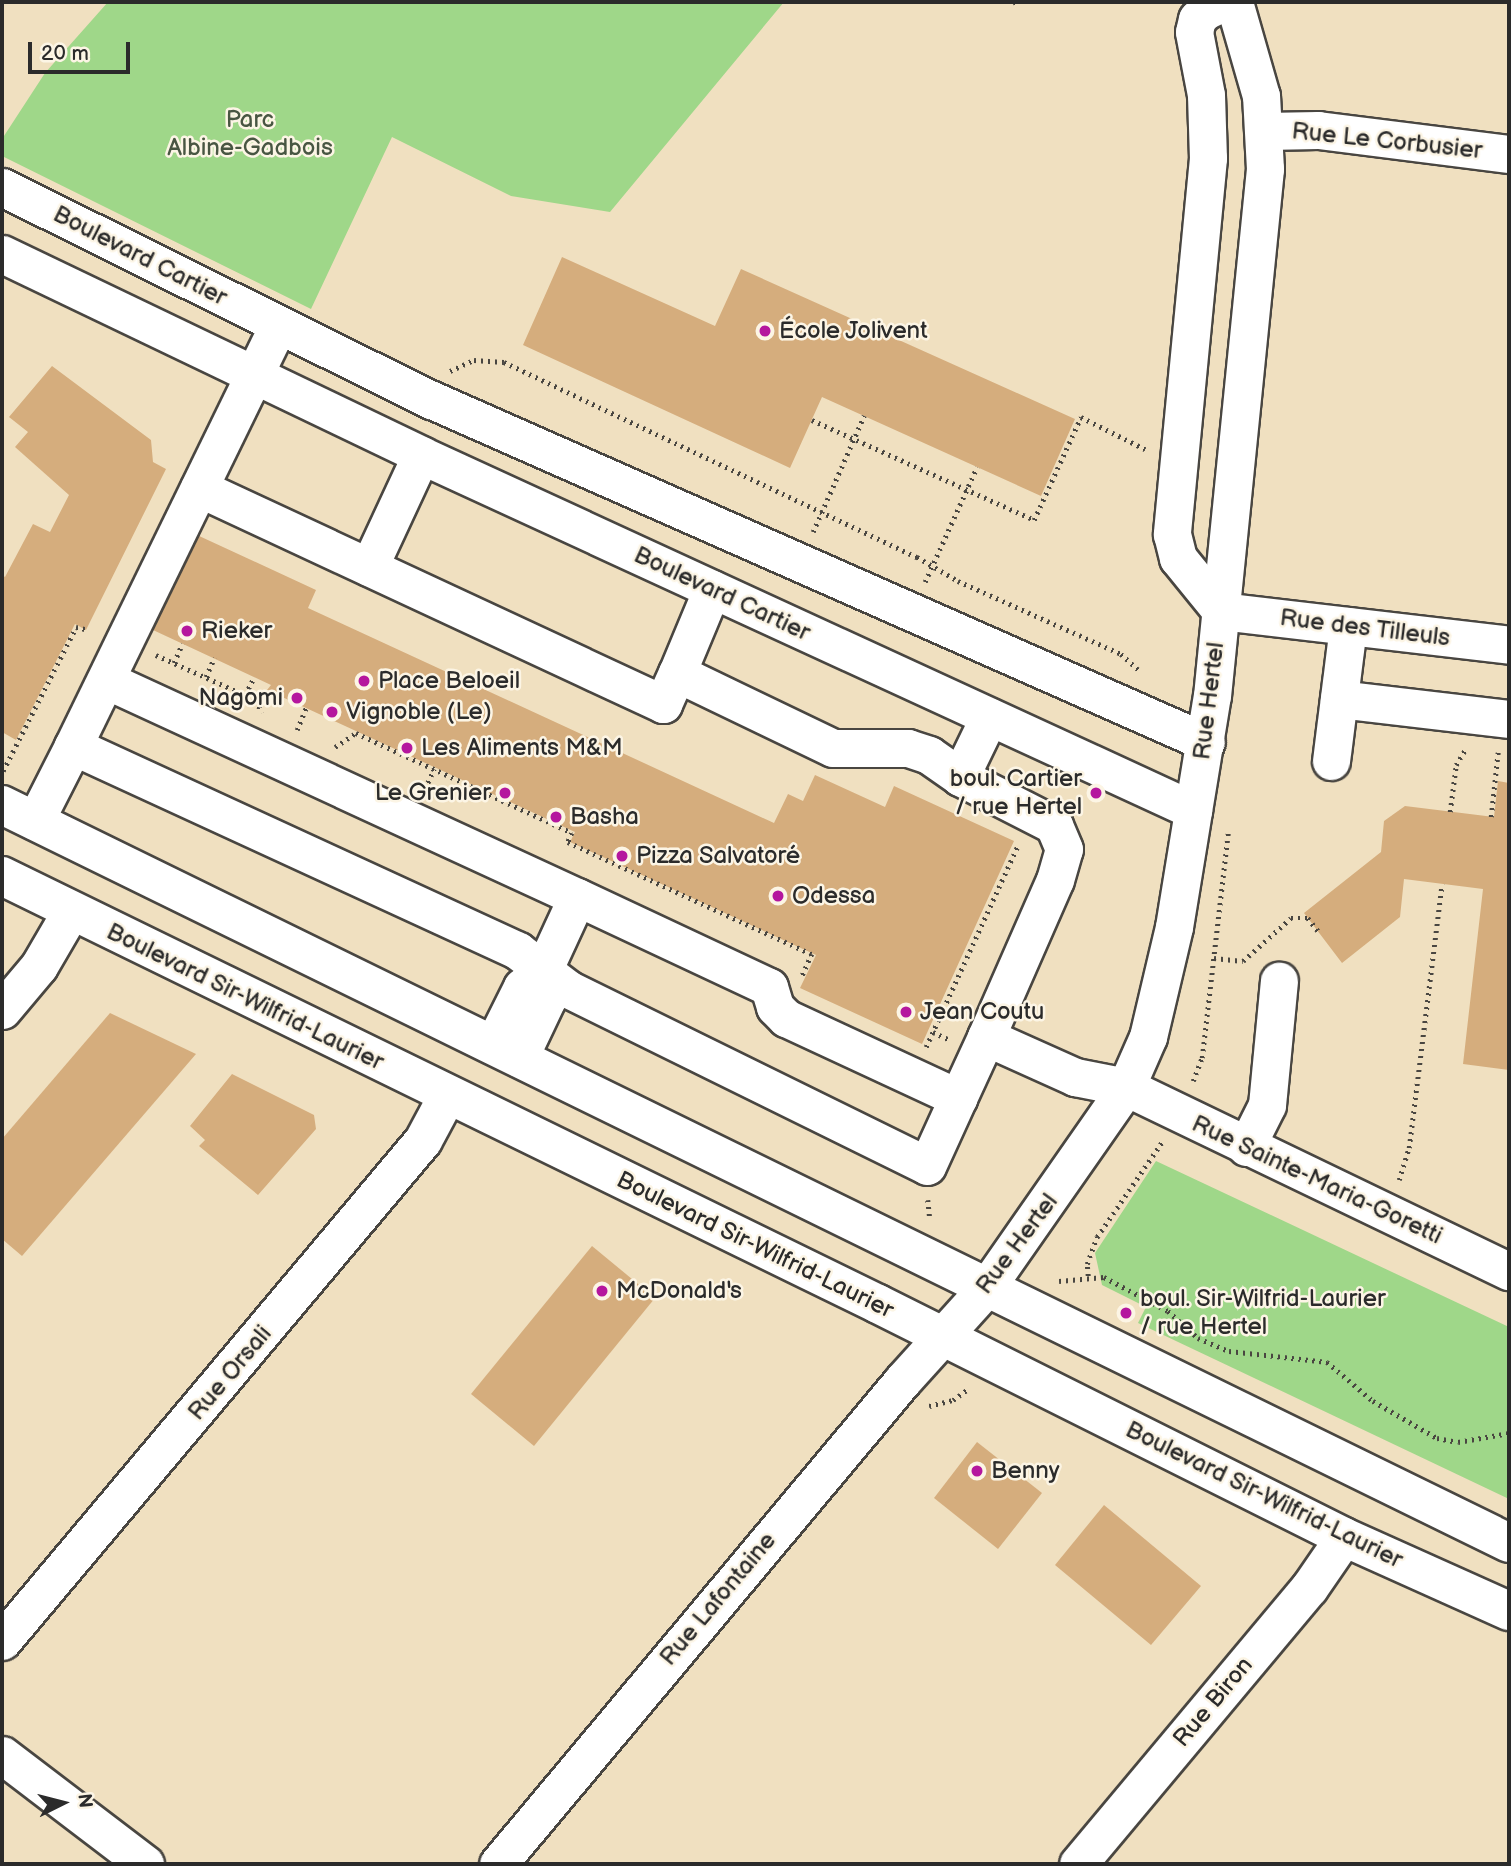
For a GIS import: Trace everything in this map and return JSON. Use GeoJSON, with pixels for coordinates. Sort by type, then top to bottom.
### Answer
{"type":"FeatureCollection","features":[{"type":"Feature","properties":{"kind":"main road"},"geometry":{"type":"LineString","coordinates":[[2,805],[1509,1543]]}},
{"type":"Feature","properties":{"kind":"main road","name":"Boulevard Sir-Wilfrid-Laurier"},"geometry":{"type":"LineString","coordinates":[[2,876],[1344,1537],[1509,1611]]}},
{"type":"Feature","properties":{"kind":"street"},"geometry":{"type":"LineString","coordinates":[[1221,611],[1178,558],[1172,534],[1209,158],[1206,95],[1194,32],[1197,19],[1205,11],[1224,2]]}},
{"type":"Feature","properties":{"kind":"street","name":"Rue Hertel"},"geometry":{"type":"LineString","coordinates":[[944,1338],[986,1288],[1126,1087],[1148,1037],[1163,979],[1206,742],[1221,611],[1265,131],[1254,60],[1234,2]]}},
{"type":"Feature","properties":{"kind":"street","name":"Rue Le Corbusier"},"geometry":{"type":"LineString","coordinates":[[1265,131],[1318,130],[1509,154]]}},
{"type":"Feature","properties":{"kind":"street","name":"Boulevard Cartier"},"geometry":{"type":"LineString","coordinates":[[2,187],[414,392],[1206,742]]}},
{"type":"Feature","properties":{"kind":"street","name":"Boulevard Cartier"},"geometry":{"type":"LineString","coordinates":[[2,254],[421,455],[1193,810]]}},
{"type":"Feature","properties":{"kind":"street"},"geometry":{"type":"LineString","coordinates":[[35,821],[278,326]]}},
{"type":"Feature","properties":{"kind":"street"},"geometry":{"type":"LineString","coordinates":[[369,567],[421,455]]}},
{"type":"Feature","properties":{"kind":"street"},"geometry":{"type":"LineString","coordinates":[[199,488],[663,704],[712,589]]}},
{"type":"Feature","properties":{"kind":"street","name":"Rue des Tilleuls"},"geometry":{"type":"LineString","coordinates":[[1221,611],[1509,645]]}},
{"type":"Feature","properties":{"kind":"street"},"geometry":{"type":"LineString","coordinates":[[1331,761],[1348,626]]}},
{"type":"Feature","properties":{"kind":"street"},"geometry":{"type":"LineString","coordinates":[[73,746],[518,951],[568,989],[927,1166],[1055,880],[1064,849],[1054,825],[960,778],[929,755],[908,748],[833,748],[677,673]]}},
{"type":"Feature","properties":{"kind":"street"},"geometry":{"type":"LineString","coordinates":[[106,680],[769,987],[775,1007],[786,1018],[958,1098]]}},
{"type":"Feature","properties":{"kind":"street"},"geometry":{"type":"LineString","coordinates":[[1339,699],[1505,729]]}},
{"type":"Feature","properties":{"kind":"street"},"geometry":{"type":"LineString","coordinates":[[960,778],[989,717]]}},
{"type":"Feature","properties":{"kind":"street"},"geometry":{"type":"LineString","coordinates":[[506,1052],[547,999],[543,971],[577,897]]}},
{"type":"Feature","properties":{"kind":"street"},"geometry":{"type":"LineString","coordinates":[[2,1010],[39,966],[71,911]]}},
{"type":"Feature","properties":{"kind":"street"},"geometry":{"type":"LineString","coordinates":[[1246,1147],[1267,1105],[1279,982]]}},
{"type":"Feature","properties":{"kind":"street","name":"Rue Sainte-Maria-Goretti"},"geometry":{"type":"LineString","coordinates":[[986,1037],[1075,1077],[1126,1087],[1246,1147],[1509,1271]]}},
{"type":"Feature","properties":{"kind":"street","name":"Rue Orsali"},"geometry":{"type":"LineString","coordinates":[[2,1641],[423,1140],[446,1097]]}},
{"type":"Feature","properties":{"kind":"street","name":"Rue Lafontaine"},"geometry":{"type":"LineString","coordinates":[[498,1864],[903,1380],[944,1338]]}},
{"type":"Feature","properties":{"kind":"street","name":"Rue Biron"},"geometry":{"type":"LineString","coordinates":[[1078,1864],[1309,1588],[1344,1537]]}},
{"type":"Feature","properties":{"kind":"street"},"geometry":{"type":"LineString","coordinates":[[2,1755],[145,1864]]}},
{"type":"Feature","properties":{"kind":"path"},"geometry":{"type":"LineString","coordinates":[[414,392],[467,362],[504,362],[1128,657],[1153,686],[1152,718]]}},
{"type":"Feature","properties":{"kind":"path"},"geometry":{"type":"LineString","coordinates":[[808,542],[864,416]]}},
{"type":"Feature","properties":{"kind":"path"},"geometry":{"type":"LineString","coordinates":[[812,420],[1034,520],[1081,417],[1153,452]]}},
{"type":"Feature","properties":{"kind":"path"},"geometry":{"type":"LineString","coordinates":[[920,593],[977,467]]}},
{"type":"Feature","properties":{"kind":"path"},"geometry":{"type":"LineString","coordinates":[[2,772],[76,626],[88,632],[91,625]]}},
{"type":"Feature","properties":{"kind":"path"},"geometry":{"type":"LineString","coordinates":[[174,663],[182,644]]}},
{"type":"Feature","properties":{"kind":"path"},"geometry":{"type":"LineString","coordinates":[[145,650],[256,700],[263,716],[274,721]]}},
{"type":"Feature","properties":{"kind":"path"},"geometry":{"type":"LineString","coordinates":[[206,677],[214,659]]}},
{"type":"Feature","properties":{"kind":"path"},"geometry":{"type":"LineString","coordinates":[[245,695],[254,677]]}},
{"type":"Feature","properties":{"kind":"path"},"geometry":{"type":"LineString","coordinates":[[296,731],[306,708]]}},
{"type":"Feature","properties":{"kind":"path"},"geometry":{"type":"LineString","coordinates":[[285,726],[309,737]]}},
{"type":"Feature","properties":{"kind":"path"},"geometry":{"type":"LineString","coordinates":[[1491,817],[1505,729]]}},
{"type":"Feature","properties":{"kind":"path"},"geometry":{"type":"LineString","coordinates":[[321,742],[333,748],[356,733],[553,823],[572,833],[568,842],[812,954],[801,978]]}},
{"type":"Feature","properties":{"kind":"path"},"geometry":{"type":"LineString","coordinates":[[1450,812],[1456,765],[1470,742]]}},
{"type":"Feature","properties":{"kind":"path"},"geometry":{"type":"LineString","coordinates":[[421,798],[434,769]]}},
{"type":"Feature","properties":{"kind":"path"},"geometry":{"type":"LineString","coordinates":[[1191,1086],[1202,1058],[1230,820]]}},
{"type":"Feature","properties":{"kind":"path"},"geometry":{"type":"LineString","coordinates":[[912,1045],[924,1051],[1018,844]]}},
{"type":"Feature","properties":{"kind":"path"},"geometry":{"type":"LineString","coordinates":[[1398,1185],[1409,1148],[1442,884]]}},
{"type":"Feature","properties":{"kind":"path"},"geometry":{"type":"LineString","coordinates":[[1214,958],[1243,961],[1291,918],[1308,918],[1319,932]]}},
{"type":"Feature","properties":{"kind":"path"},"geometry":{"type":"LineString","coordinates":[[1088,1276],[1087,1264],[1097,1237],[1168,1134]]}},
{"type":"Feature","properties":{"kind":"path"},"geometry":{"type":"LineString","coordinates":[[1056,1281],[1088,1276],[1117,1282],[1168,1311],[1198,1338],[1228,1351],[1326,1362],[1373,1401],[1437,1438],[1458,1442],[1509,1433]]}},
{"type":"Feature","properties":{"kind":"green space","name":"Parc Albine-Gadbois"},"geometry":{"type":"Polygon","coordinates":[[[108,2],[784,2],[610,212],[511,196],[392,137],[311,309],[2,156],[2,139],[45,73],[108,2]]]}},
{"type":"Feature","properties":{"kind":"green space"},"geometry":{"type":"Polygon","coordinates":[[[1156,1161],[1509,1327],[1509,1499],[1138,1323],[1146,1307],[1102,1285],[1095,1253],[1156,1161]]]}},
{"type":"Feature","properties":{"kind":"building"},"geometry":{"type":"Polygon","coordinates":[[[562,257],[715,326],[741,269],[1075,419],[1041,496],[822,397],[790,468],[523,345],[562,257]]]}},
{"type":"Feature","properties":{"kind":"building"},"geometry":{"type":"Polygon","coordinates":[[[52,366],[151,440],[153,462],[166,469],[86,630],[75,624],[16,740],[2,732],[2,575],[5,577],[33,524],[50,532],[69,495],[15,447],[28,432],[9,417],[52,366]]]}},
{"type":"Feature","properties":{"kind":"building"},"geometry":{"type":"Polygon","coordinates":[[[197,535],[316,590],[308,608],[774,823],[788,794],[803,801],[815,775],[885,807],[894,786],[1014,841],[922,1044],[800,988],[816,955],[570,842],[575,832],[267,690],[271,685],[153,630],[197,535]]]}},
{"type":"Feature","properties":{"kind":"building"},"geometry":{"type":"Polygon","coordinates":[[[1498,781],[1509,783],[1509,1070],[1463,1064],[1483,889],[1404,879],[1400,917],[1342,963],[1304,913],[1381,852],[1384,821],[1405,806],[1494,817],[1498,781]]]}},
{"type":"Feature","properties":{"kind":"building"},"geometry":{"type":"Polygon","coordinates":[[[110,1013],[196,1054],[22,1256],[2,1239],[2,1139],[110,1013]]]}},
{"type":"Feature","properties":{"kind":"building"},"geometry":{"type":"Polygon","coordinates":[[[232,1074],[314,1115],[316,1129],[258,1195],[199,1146],[205,1140],[190,1126],[232,1074]]]}},
{"type":"Feature","properties":{"kind":"building"},"geometry":{"type":"Polygon","coordinates":[[[592,1246],[655,1298],[534,1446],[471,1394],[592,1246]]]}},
{"type":"Feature","properties":{"kind":"building"},"geometry":{"type":"Polygon","coordinates":[[[977,1442],[1042,1493],[998,1549],[934,1498],[977,1442]]]}},
{"type":"Feature","properties":{"kind":"building"},"geometry":{"type":"Polygon","coordinates":[[[1104,1505],[1201,1586],[1151,1645],[1055,1565],[1104,1505]]]}},
{"type":"Feature","properties":{"kind":"place","name":"École Jolivent"},"geometry":{"type":"Point","coordinates":[765,331]}},
{"type":"Feature","properties":{"kind":"place","name":"Rieker"},"geometry":{"type":"Point","coordinates":[187,631]}},
{"type":"Feature","properties":{"kind":"place","name":"Place Beloeil"},"geometry":{"type":"Point","coordinates":[364,681]}},
{"type":"Feature","properties":{"kind":"place","name":"Nagomi"},"geometry":{"type":"Point","coordinates":[297,698]}},
{"type":"Feature","properties":{"kind":"place","name":"Vignoble (Le)"},"geometry":{"type":"Point","coordinates":[332,712]}},
{"type":"Feature","properties":{"kind":"place","name":"Les Aliments M&M"},"geometry":{"type":"Point","coordinates":[407,748]}},
{"type":"Feature","properties":{"kind":"place","name":"Le Grenier"},"geometry":{"type":"Point","coordinates":[505,793]}},
{"type":"Feature","properties":{"kind":"place","name":"boul. Cartier / rue Hertel"},"geometry":{"type":"Point","coordinates":[1096,793]}},
{"type":"Feature","properties":{"kind":"place","name":"Basha"},"geometry":{"type":"Point","coordinates":[556,817]}},
{"type":"Feature","properties":{"kind":"place","name":"Pizza Salvatoré"},"geometry":{"type":"Point","coordinates":[622,856]}},
{"type":"Feature","properties":{"kind":"place","name":"Odessa"},"geometry":{"type":"Point","coordinates":[778,896]}},
{"type":"Feature","properties":{"kind":"place","name":"Jean Coutu"},"geometry":{"type":"Point","coordinates":[906,1012]}},
{"type":"Feature","properties":{"kind":"place","name":"McDonald's"},"geometry":{"type":"Point","coordinates":[602,1291]}},
{"type":"Feature","properties":{"kind":"place","name":"boul. Sir-Wilfrid-Laurier / rue Hertel"},"geometry":{"type":"Point","coordinates":[1126,1313]}},
{"type":"Feature","properties":{"kind":"place","name":"Benny"},"geometry":{"type":"Point","coordinates":[977,1471]}}]}
